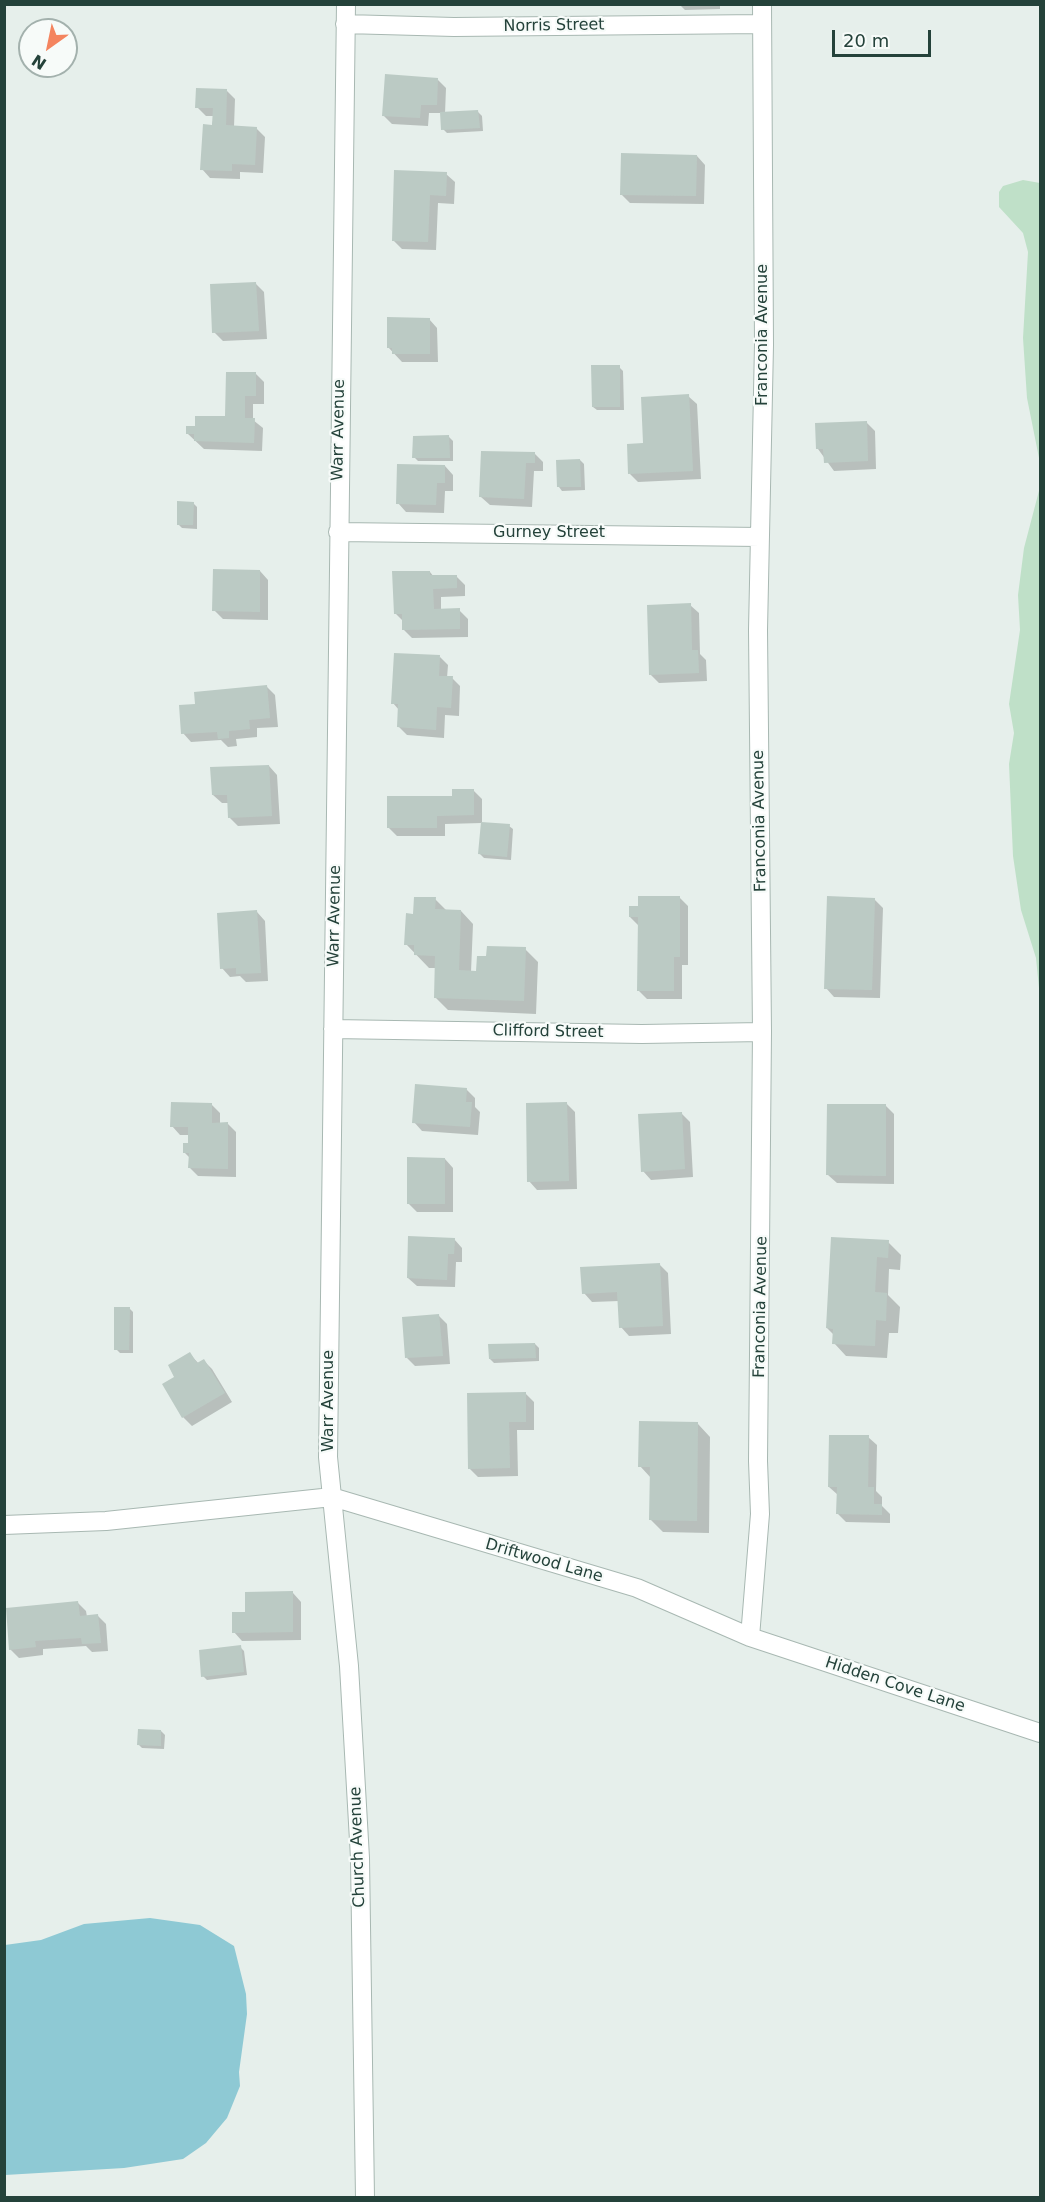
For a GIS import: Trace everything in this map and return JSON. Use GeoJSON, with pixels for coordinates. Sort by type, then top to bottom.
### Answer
{"type":"FeatureCollection","features":[{"type":"Feature","properties":{"kind":"street","name":"Warr Avenue"},"geometry":{"type":"LineString","coordinates":[[332,1497],[328,1457],[346,4]]}},
{"type":"Feature","properties":{"kind":"street","name":"Franconia Avenue"},"geometry":{"type":"LineString","coordinates":[[750,1637],[760,1515],[758,1461],[762,1032],[758,630],[764,345],[762,4]]}},
{"type":"Feature","properties":{"kind":"street","name":"Norris Street"},"geometry":{"type":"LineString","coordinates":[[345,24],[478,27],[762,24]]}},
{"type":"Feature","properties":{"kind":"street","name":"Gurney Street"},"geometry":{"type":"LineString","coordinates":[[338,532],[760,537]]}},
{"type":"Feature","properties":{"kind":"street","name":"Clifford Street"},"geometry":{"type":"LineString","coordinates":[[333,1029],[642,1034],[762,1032]]}},
{"type":"Feature","properties":{"kind":"street"},"geometry":{"type":"LineString","coordinates":[[4,1525],[106,1521],[332,1497]]}},
{"type":"Feature","properties":{"kind":"street","name":"Driftwood Lane"},"geometry":{"type":"LineString","coordinates":[[332,1497],[637,1588],[750,1637]]}},
{"type":"Feature","properties":{"kind":"street","name":"Church Avenue"},"geometry":{"type":"LineString","coordinates":[[332,1497],[349,1666],[360,1858],[365,2198]]}},
{"type":"Feature","properties":{"kind":"street","name":"Hidden Cove Lane"},"geometry":{"type":"LineString","coordinates":[[750,1637],[1041,1733]]}},
{"type":"Feature","properties":{"kind":"green space"},"geometry":{"type":"Polygon","coordinates":[[[1023,180],[1040,183],[1040,463],[1027,398],[1023,338],[1028,252],[1023,233],[999,207],[999,192],[1003,186],[1023,180]]]}},
{"type":"Feature","properties":{"kind":"green space"},"geometry":{"type":"Polygon","coordinates":[[[1040,487],[1040,998],[1036,958],[1021,910],[1013,856],[1009,764],[1014,733],[1009,704],[1020,630],[1018,595],[1024,548],[1040,487]]]}},
{"type":"Feature","properties":{"kind":"water"},"geometry":{"type":"Polygon","coordinates":[[[150,1918],[200,1925],[234,1946],[246,1994],[247,2014],[239,2072],[240,2086],[227,2118],[206,2143],[183,2159],[124,2168],[5,2175],[5,1945],[41,1940],[84,1924],[150,1918]]]}},
{"type":"Feature","properties":{"kind":"building"},"geometry":{"type":"Polygon","coordinates":[[[385,74],[438,78],[437,105],[421,105],[420,118],[382,116],[385,74]]]}},
{"type":"Feature","properties":{"kind":"building"},"geometry":{"type":"Polygon","coordinates":[[[196,88],[227,89],[226,125],[257,127],[255,165],[232,164],[232,171],[200,170],[203,124],[212,125],[213,108],[195,108],[196,88]]]}},
{"type":"Feature","properties":{"kind":"building"},"geometry":{"type":"Polygon","coordinates":[[[478,110],[480,128],[441,130],[440,112],[478,110]]]}},
{"type":"Feature","properties":{"kind":"building"},"geometry":{"type":"Polygon","coordinates":[[[621,153],[697,155],[696,196],[620,195],[621,153]]]}},
{"type":"Feature","properties":{"kind":"building"},"geometry":{"type":"Polygon","coordinates":[[[394,170],[447,172],[446,196],[430,195],[428,242],[392,241],[394,170]]]}},
{"type":"Feature","properties":{"kind":"building"},"geometry":{"type":"Polygon","coordinates":[[[256,282],[259,331],[212,333],[210,284],[256,282]]]}},
{"type":"Feature","properties":{"kind":"building"},"geometry":{"type":"Polygon","coordinates":[[[387,317],[430,318],[430,354],[392,354],[392,348],[387,348],[387,317]]]}},
{"type":"Feature","properties":{"kind":"building"},"geometry":{"type":"Polygon","coordinates":[[[591,365],[620,365],[620,407],[592,407],[591,365]]]}},
{"type":"Feature","properties":{"kind":"building"},"geometry":{"type":"Polygon","coordinates":[[[226,372],[256,372],[256,396],[245,396],[245,418],[255,418],[254,443],[194,441],[194,434],[186,434],[186,426],[195,426],[195,416],[225,416],[226,372]]]}},
{"type":"Feature","properties":{"kind":"building"},"geometry":{"type":"Polygon","coordinates":[[[689,394],[693,471],[628,474],[627,444],[643,443],[641,397],[689,394]]]}},
{"type":"Feature","properties":{"kind":"building"},"geometry":{"type":"Polygon","coordinates":[[[867,421],[868,461],[824,463],[823,449],[816,449],[815,423],[867,421]]]}},
{"type":"Feature","properties":{"kind":"building"},"geometry":{"type":"Polygon","coordinates":[[[449,435],[450,458],[412,458],[413,436],[449,435]]]}},
{"type":"Feature","properties":{"kind":"building"},"geometry":{"type":"Polygon","coordinates":[[[481,451],[535,452],[535,463],[526,463],[524,499],[479,497],[481,451]]]}},
{"type":"Feature","properties":{"kind":"building"},"geometry":{"type":"Polygon","coordinates":[[[580,459],[581,487],[557,487],[556,460],[580,459]]]}},
{"type":"Feature","properties":{"kind":"building"},"geometry":{"type":"Polygon","coordinates":[[[397,464],[445,465],[445,483],[437,483],[436,505],[396,504],[397,464]]]}},
{"type":"Feature","properties":{"kind":"building"},"geometry":{"type":"Polygon","coordinates":[[[177,501],[194,502],[193,525],[177,525],[177,501]]]}},
{"type":"Feature","properties":{"kind":"building"},"geometry":{"type":"Polygon","coordinates":[[[213,569],[260,570],[260,612],[212,611],[213,569]]]}},
{"type":"Feature","properties":{"kind":"building"},"geometry":{"type":"Polygon","coordinates":[[[392,571],[430,571],[430,575],[457,575],[457,588],[433,589],[434,609],[460,608],[460,629],[402,630],[402,614],[394,614],[392,571]]]}},
{"type":"Feature","properties":{"kind":"building"},"geometry":{"type":"Polygon","coordinates":[[[691,603],[692,650],[698,650],[699,673],[649,675],[647,605],[691,603]]]}},
{"type":"Feature","properties":{"kind":"building"},"geometry":{"type":"Polygon","coordinates":[[[394,653],[440,655],[439,676],[453,676],[451,708],[437,707],[436,730],[397,727],[398,704],[391,704],[394,653]]]}},
{"type":"Feature","properties":{"kind":"building"},"geometry":{"type":"Polygon","coordinates":[[[267,685],[270,718],[249,720],[250,729],[229,731],[229,738],[218,739],[217,732],[181,734],[179,705],[195,704],[194,692],[267,685]]]}},
{"type":"Feature","properties":{"kind":"building"},"geometry":{"type":"Polygon","coordinates":[[[269,765],[272,816],[228,818],[227,795],[212,795],[210,767],[269,765]]]}},
{"type":"Feature","properties":{"kind":"building"},"geometry":{"type":"Polygon","coordinates":[[[452,789],[474,789],[474,815],[437,816],[437,828],[387,828],[387,796],[452,796],[452,789]]]}},
{"type":"Feature","properties":{"kind":"building"},"geometry":{"type":"Polygon","coordinates":[[[481,822],[510,824],[507,857],[478,854],[481,822]]]}},
{"type":"Feature","properties":{"kind":"building"},"geometry":{"type":"Polygon","coordinates":[[[638,896],[680,896],[680,957],[674,957],[674,991],[637,991],[638,917],[629,917],[629,906],[638,906],[638,896]]]}},
{"type":"Feature","properties":{"kind":"building"},"geometry":{"type":"Polygon","coordinates":[[[827,896],[875,898],[872,990],[824,989],[827,896]]]}},
{"type":"Feature","properties":{"kind":"building"},"geometry":{"type":"Polygon","coordinates":[[[414,897],[436,897],[435,909],[461,910],[459,970],[476,971],[477,956],[486,956],[487,946],[526,947],[524,1001],[434,998],[435,956],[414,955],[414,945],[404,945],[406,913],[413,914],[414,897]]]}},
{"type":"Feature","properties":{"kind":"building"},"geometry":{"type":"Polygon","coordinates":[[[257,910],[261,973],[236,974],[236,968],[220,969],[217,913],[257,910]]]}},
{"type":"Feature","properties":{"kind":"building"},"geometry":{"type":"Polygon","coordinates":[[[415,1084],[467,1088],[466,1102],[472,1102],[470,1127],[412,1123],[415,1084]]]}},
{"type":"Feature","properties":{"kind":"building"},"geometry":{"type":"Polygon","coordinates":[[[171,1102],[212,1103],[212,1123],[228,1122],[228,1169],[188,1168],[189,1153],[183,1153],[183,1143],[188,1143],[188,1127],[170,1127],[171,1102]]]}},
{"type":"Feature","properties":{"kind":"building"},"geometry":{"type":"Polygon","coordinates":[[[567,1102],[569,1181],[527,1182],[526,1103],[567,1102]]]}},
{"type":"Feature","properties":{"kind":"building"},"geometry":{"type":"Polygon","coordinates":[[[827,1104],[886,1104],[886,1176],[826,1175],[827,1104]]]}},
{"type":"Feature","properties":{"kind":"building"},"geometry":{"type":"Polygon","coordinates":[[[682,1112],[685,1169],[641,1172],[638,1114],[682,1112]]]}},
{"type":"Feature","properties":{"kind":"building"},"geometry":{"type":"Polygon","coordinates":[[[407,1157],[445,1158],[445,1204],[407,1204],[407,1157]]]}},
{"type":"Feature","properties":{"kind":"building"},"geometry":{"type":"Polygon","coordinates":[[[408,1236],[455,1238],[454,1254],[448,1254],[447,1280],[407,1278],[408,1236]]]}},
{"type":"Feature","properties":{"kind":"building"},"geometry":{"type":"Polygon","coordinates":[[[831,1237],[889,1240],[888,1258],[877,1257],[875,1292],[887,1293],[886,1321],[876,1320],[875,1346],[832,1344],[833,1329],[826,1328],[831,1237]]]}},
{"type":"Feature","properties":{"kind":"building"},"geometry":{"type":"Polygon","coordinates":[[[660,1263],[663,1326],[619,1328],[617,1292],[582,1294],[580,1267],[660,1263]]]}},
{"type":"Feature","properties":{"kind":"building"},"geometry":{"type":"Polygon","coordinates":[[[114,1307],[130,1307],[129,1350],[114,1350],[114,1307]]]}},
{"type":"Feature","properties":{"kind":"building"},"geometry":{"type":"Polygon","coordinates":[[[439,1314],[443,1356],[405,1358],[402,1317],[439,1314]]]}},
{"type":"Feature","properties":{"kind":"building"},"geometry":{"type":"Polygon","coordinates":[[[535,1343],[536,1358],[489,1359],[488,1344],[535,1343]]]}},
{"type":"Feature","properties":{"kind":"building"},"geometry":{"type":"Polygon","coordinates":[[[190,1352],[197,1363],[204,1359],[225,1393],[182,1418],[162,1384],[174,1377],[168,1365],[190,1352]]]}},
{"type":"Feature","properties":{"kind":"building"},"geometry":{"type":"Polygon","coordinates":[[[526,1392],[526,1422],[509,1422],[510,1468],[468,1469],[467,1393],[526,1392]]]}},
{"type":"Feature","properties":{"kind":"building"},"geometry":{"type":"Polygon","coordinates":[[[639,1421],[698,1422],[697,1521],[649,1520],[650,1467],[638,1467],[639,1421]]]}},
{"type":"Feature","properties":{"kind":"building"},"geometry":{"type":"Polygon","coordinates":[[[829,1435],[869,1435],[868,1487],[874,1487],[874,1504],[882,1504],[882,1515],[836,1514],[837,1487],[828,1487],[829,1435]]]}},
{"type":"Feature","properties":{"kind":"building"},"geometry":{"type":"Polygon","coordinates":[[[293,1591],[293,1632],[232,1633],[232,1612],[245,1612],[245,1592],[293,1591]]]}},
{"type":"Feature","properties":{"kind":"building"},"geometry":{"type":"Polygon","coordinates":[[[78,1601],[80,1616],[98,1614],[101,1643],[82,1644],[81,1638],[35,1641],[36,1647],[9,1650],[6,1608],[78,1601]]]}},
{"type":"Feature","properties":{"kind":"building"},"geometry":{"type":"Polygon","coordinates":[[[241,1645],[244,1672],[201,1677],[199,1650],[241,1645]]]}},
{"type":"Feature","properties":{"kind":"building"},"geometry":{"type":"Polygon","coordinates":[[[138,1729],[161,1730],[161,1746],[137,1745],[138,1729]]]}}]}
